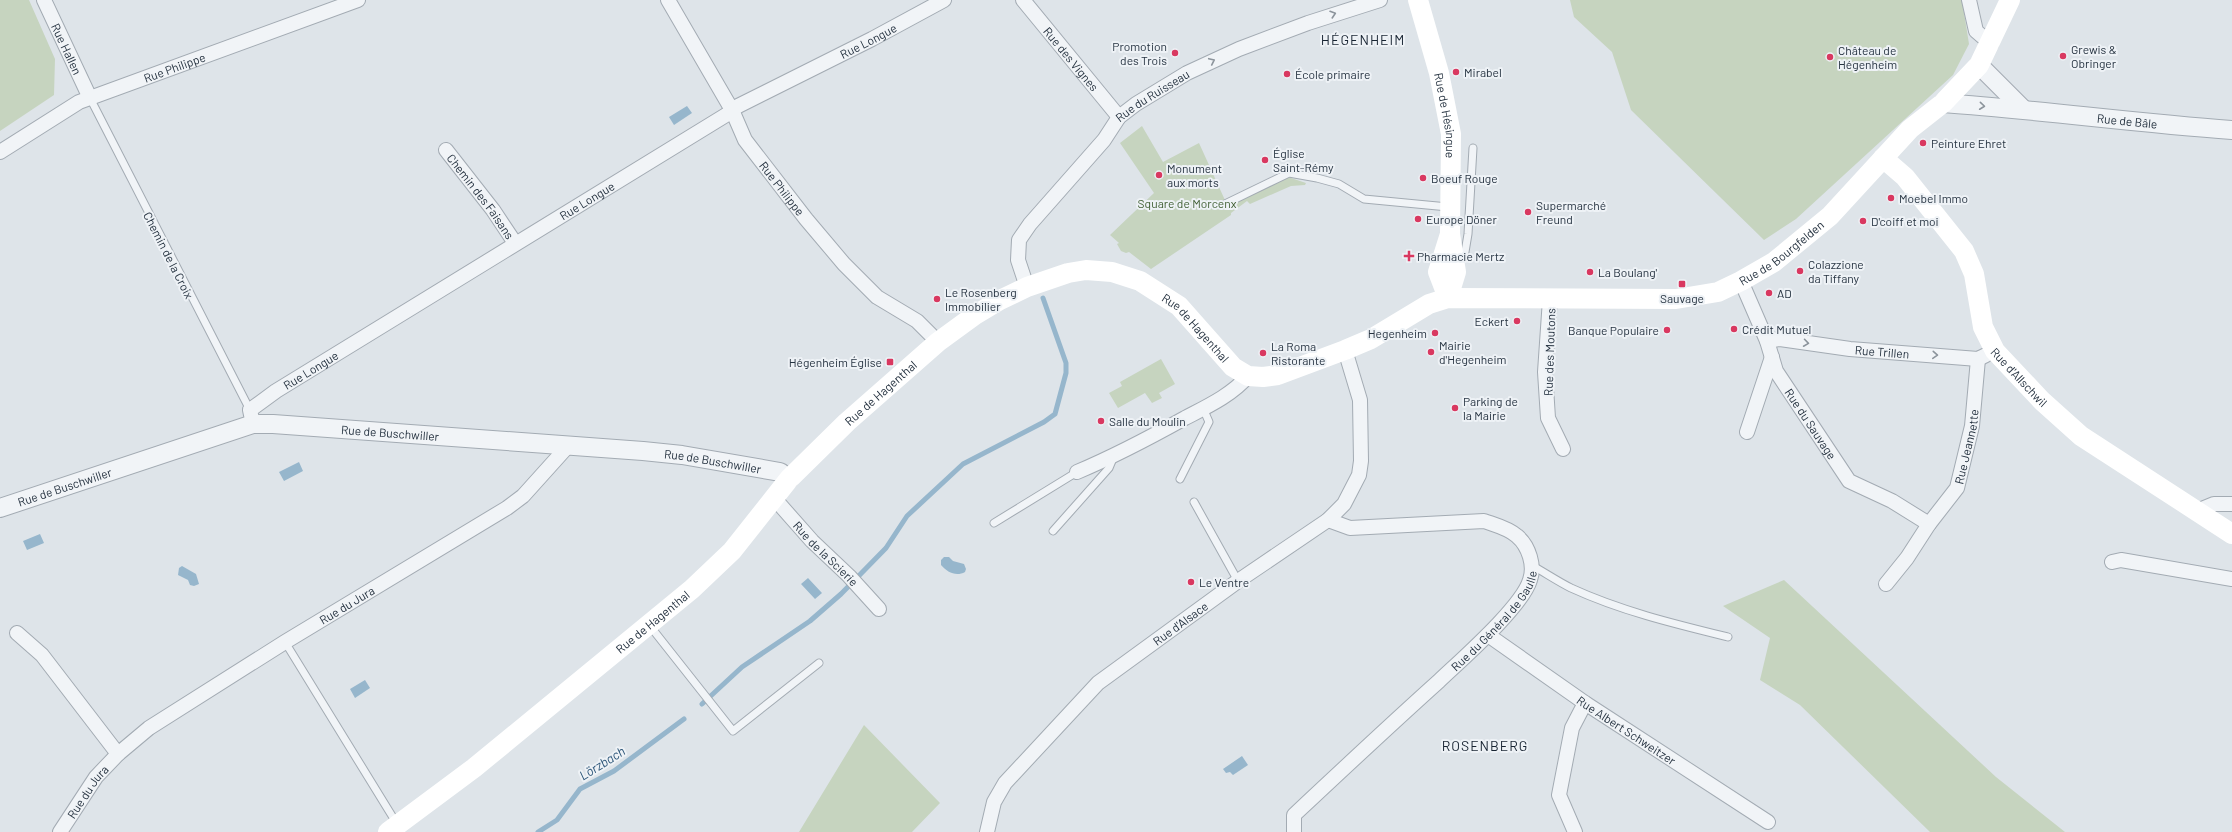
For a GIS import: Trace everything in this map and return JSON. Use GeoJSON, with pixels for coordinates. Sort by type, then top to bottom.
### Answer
{"type":"FeatureCollection","features":[{"type":"Feature","properties":{"kind":"main road","name":"Rue de Hésingue"},"geometry":{"type":"LineString","coordinates":[[1418,0],[1448,112],[1452,148],[1450,234],[1456,272],[1448,298]]}},
{"type":"Feature","properties":{"kind":"main road","name":"Rue de Bourgfelden"},"geometry":{"type":"LineString","coordinates":[[1448,298],[1550,298],[1603,300],[1676,299],[1718,292],[1741,281],[1774,262],[1830,216],[1910,129],[1943,103],[1979,65],[1991,44],[2010,0]]}},
{"type":"Feature","properties":{"kind":"main road","name":"Rue d'Allschwil"},"geometry":{"type":"LineString","coordinates":[[1884,158],[1905,177],[1964,251],[1974,274],[1987,355],[2081,436],[2232,534]]}},
{"type":"Feature","properties":{"kind":"main road","name":"Rue de Hésingue"},"geometry":{"type":"LineString","coordinates":[[1448,298],[1438,272],[1450,234]]}},
{"type":"Feature","properties":{"kind":"main road","name":"Rue de Hagenthal"},"geometry":{"type":"LineString","coordinates":[[391,830],[474,768],[692,589],[727,556],[789,479],[847,422],[938,342],[975,315],[1027,287],[1068,273],[1086,270],[1112,272],[1140,281],[1179,306],[1233,367],[1248,376]]}},
{"type":"Feature","properties":{"kind":"main road"},"geometry":{"type":"LineString","coordinates":[[1248,376],[1278,375],[1345,350],[1371,339],[1429,304],[1448,298]]}},
{"type":"Feature","properties":{"kind":"street","name":"Rue Hallen"},"geometry":{"type":"LineString","coordinates":[[44,0],[90,98]]}},
{"type":"Feature","properties":{"kind":"street","name":"Rue Philippe"},"geometry":{"type":"LineString","coordinates":[[0,152],[79,102],[358,0]]}},
{"type":"Feature","properties":{"kind":"street","name":"Rue Philippe"},"geometry":{"type":"LineString","coordinates":[[668,0],[732,110],[745,140],[844,264],[877,297],[917,322],[938,342]]}},
{"type":"Feature","properties":{"kind":"street","name":"Rue Longue"},"geometry":{"type":"LineString","coordinates":[[252,417],[276,391],[732,110],[872,39],[944,0]]}},
{"type":"Feature","properties":{"kind":"street","name":"Rue des Vignes"},"geometry":{"type":"LineString","coordinates":[[1023,0],[1119,117]]}},
{"type":"Feature","properties":{"kind":"street","name":"Rue du Ruisseau"},"geometry":{"type":"LineString","coordinates":[[1027,287],[1018,260],[1019,240],[1030,224],[1104,140],[1119,117],[1136,104],[1186,73],[1239,49],[1308,22],[1380,0]]}},
{"type":"Feature","properties":{"kind":"street"},"geometry":{"type":"LineString","coordinates":[[1969,0],[1976,31],[1991,44]]}},
{"type":"Feature","properties":{"kind":"street"},"geometry":{"type":"LineString","coordinates":[[1979,65],[2023,108]]}},
{"type":"Feature","properties":{"kind":"street","name":"Rue de Bâle"},"geometry":{"type":"LineString","coordinates":[[1943,103],[2023,108],[2167,126],[2232,130]]}},
{"type":"Feature","properties":{"kind":"street","name":"Chemin des Faisans"},"geometry":{"type":"LineString","coordinates":[[446,150],[515,243]]}},
{"type":"Feature","properties":{"kind":"street","name":"Rue du Sauvage"},"geometry":{"type":"LineString","coordinates":[[1741,281],[1767,341],[1776,371],[1849,481],[1892,500],[1929,524]]}},
{"type":"Feature","properties":{"kind":"street","name":"Rue des Moutons"},"geometry":{"type":"LineString","coordinates":[[1550,298],[1545,372],[1548,418],[1563,449]]}},
{"type":"Feature","properties":{"kind":"street","name":"Rue Trillen"},"geometry":{"type":"LineString","coordinates":[[1767,341],[1780,340],[1850,349],[1987,355]]}},
{"type":"Feature","properties":{"kind":"street","name":"Rue d'Alsace"},"geometry":{"type":"LineString","coordinates":[[987,832],[994,802],[1005,783],[1098,683],[1238,581],[1328,520],[1344,504],[1359,475],[1361,461],[1360,400],[1345,350]]}},
{"type":"Feature","properties":{"kind":"street","name":"Rue Jeannette"},"geometry":{"type":"LineString","coordinates":[[1886,584],[1907,558],[1929,524],[1957,488],[1987,355]]}},
{"type":"Feature","properties":{"kind":"street"},"geometry":{"type":"LineString","coordinates":[[1747,432],[1772,357]]}},
{"type":"Feature","properties":{"kind":"street"},"geometry":{"type":"LineString","coordinates":[[1078,472],[1114,456],[1203,408],[1240,385],[1248,376]]}},
{"type":"Feature","properties":{"kind":"street","name":"Rue de Buschwiller"},"geometry":{"type":"LineString","coordinates":[[0,508],[252,417],[273,424],[682,455],[780,472],[789,479]]}},
{"type":"Feature","properties":{"kind":"street","name":"Rue du Jura"},"geometry":{"type":"LineString","coordinates":[[60,832],[96,777],[118,754],[149,728],[285,642],[507,508],[523,496],[568,446]]}},
{"type":"Feature","properties":{"kind":"street","name":"Rue de la Scierie"},"geometry":{"type":"LineString","coordinates":[[774,498],[812,542],[853,581],[879,609]]}},
{"type":"Feature","properties":{"kind":"street"},"geometry":{"type":"LineString","coordinates":[[2197,511],[2214,504],[2232,504]]}},
{"type":"Feature","properties":{"kind":"street","name":"Rue du Général de Gaulle"},"geometry":{"type":"LineString","coordinates":[[1294,832],[1294,815],[1488,635],[1524,594],[1530,580],[1531,564],[1527,549],[1518,536],[1484,521],[1350,528],[1328,520]]}},
{"type":"Feature","properties":{"kind":"street"},"geometry":{"type":"LineString","coordinates":[[2112,562],[2121,560],[2232,579]]}},
{"type":"Feature","properties":{"kind":"street","name":"Rue du Jura"},"geometry":{"type":"LineString","coordinates":[[17,633],[42,655],[118,754]]}},
{"type":"Feature","properties":{"kind":"street","name":"Rue Albert Schweitzer"},"geometry":{"type":"LineString","coordinates":[[1488,635],[1585,703],[1768,822]]}},
{"type":"Feature","properties":{"kind":"street"},"geometry":{"type":"LineString","coordinates":[[1575,832],[1559,795],[1572,728],[1585,703]]}},
{"type":"Feature","properties":{"kind":"lane","name":"Chemin de la Croix"},"geometry":{"type":"LineString","coordinates":[[90,98],[252,417]]}},
{"type":"Feature","properties":{"kind":"lane"},"geometry":{"type":"LineString","coordinates":[[1454,258],[1465,252],[1468,234],[1473,148]]}},
{"type":"Feature","properties":{"kind":"lane"},"geometry":{"type":"LineString","coordinates":[[1225,204],[1289,173],[1339,184],[1364,199],[1451,207]]}},
{"type":"Feature","properties":{"kind":"lane"},"geometry":{"type":"LineString","coordinates":[[1180,479],[1209,422],[1203,408]]}},
{"type":"Feature","properties":{"kind":"lane"},"geometry":{"type":"LineString","coordinates":[[1053,531],[1109,468],[1114,456]]}},
{"type":"Feature","properties":{"kind":"lane"},"geometry":{"type":"LineString","coordinates":[[994,523],[1078,472]]}},
{"type":"Feature","properties":{"kind":"lane"},"geometry":{"type":"LineString","coordinates":[[1194,502],[1238,581]]}},
{"type":"Feature","properties":{"kind":"lane"},"geometry":{"type":"LineString","coordinates":[[1531,564],[1569,587],[1589,596],[1664,622],[1728,637]]}},
{"type":"Feature","properties":{"kind":"lane"},"geometry":{"type":"LineString","coordinates":[[649,624],[733,731],[819,663]]}},
{"type":"Feature","properties":{"kind":"lane"},"geometry":{"type":"LineString","coordinates":[[285,642],[391,830]]}},
{"type":"Feature","properties":{"kind":"green space"},"geometry":{"type":"Polygon","coordinates":[[[0,0],[29,0],[55,59],[54,95],[0,131],[0,0]]]}},
{"type":"Feature","properties":{"kind":"green space"},"geometry":{"type":"Polygon","coordinates":[[[1570,0],[1962,0],[1969,44],[1953,75],[1796,219],[1764,240],[1631,110],[1612,52],[1574,17],[1570,0]]]}},
{"type":"Feature","properties":{"kind":"green space","name":"Square de Morcenx"},"geometry":{"type":"Polygon","coordinates":[[[1142,126],[1163,162],[1199,143],[1229,209],[1232,204],[1288,177],[1306,183],[1305,185],[1291,186],[1250,204],[1247,201],[1231,213],[1231,215],[1151,269],[1129,252],[1126,253],[1121,251],[1117,244],[1119,243],[1110,235],[1154,193],[1120,143],[1142,126]]]}},
{"type":"Feature","properties":{"kind":"green space"},"geometry":{"type":"Polygon","coordinates":[[[1161,359],[1175,384],[1159,393],[1162,398],[1152,403],[1145,393],[1118,408],[1109,393],[1122,386],[1120,382],[1161,359]]]}},
{"type":"Feature","properties":{"kind":"green space"},"geometry":{"type":"Polygon","coordinates":[[[1784,580],[1996,777],[2065,832],[1930,832],[1800,705],[1760,680],[1770,638],[1723,606],[1784,580]]]}},
{"type":"Feature","properties":{"kind":"green space"},"geometry":{"type":"Polygon","coordinates":[[[864,725],[940,803],[912,832],[799,832],[864,725]]]}},
{"type":"Feature","properties":{"kind":"water"},"geometry":{"type":"Polygon","coordinates":[[[687,106],[692,113],[674,125],[669,117],[687,106]]]}},
{"type":"Feature","properties":{"kind":"water"},"geometry":{"type":"Polygon","coordinates":[[[299,462],[303,471],[284,481],[279,472],[299,462]]]}},
{"type":"Feature","properties":{"kind":"water"},"geometry":{"type":"Polygon","coordinates":[[[40,534],[44,543],[27,550],[23,541],[40,534]]]}},
{"type":"Feature","properties":{"kind":"water"},"geometry":{"type":"Polygon","coordinates":[[[944,557],[949,557],[953,561],[964,564],[966,569],[965,572],[955,574],[946,570],[941,565],[941,560],[944,557]]]}},
{"type":"Feature","properties":{"kind":"water"},"geometry":{"type":"Polygon","coordinates":[[[182,566],[196,574],[199,584],[194,586],[190,585],[188,580],[178,575],[179,568],[182,566]]]}},
{"type":"Feature","properties":{"kind":"water"},"geometry":{"type":"Polygon","coordinates":[[[808,578],[822,593],[815,599],[801,584],[808,578]]]}},
{"type":"Feature","properties":{"kind":"water"},"geometry":{"type":"Polygon","coordinates":[[[365,680],[370,688],[355,698],[350,689],[365,680]]]}},
{"type":"Feature","properties":{"kind":"water"},"geometry":{"type":"Polygon","coordinates":[[[1242,756],[1248,765],[1233,775],[1230,772],[1226,773],[1223,769],[1242,756]]]}},
{"type":"Feature","properties":{"kind":"waterway"},"geometry":{"type":"LineString","coordinates":[[702,704],[742,667],[810,621],[841,594],[886,548],[907,516],[963,464],[1044,422],[1055,414],[1066,373],[1066,363],[1043,298]]}},
{"type":"Feature","properties":{"kind":"waterway","name":"Lörzbach"},"geometry":{"type":"LineString","coordinates":[[538,832],[557,820],[580,789],[614,771],[684,719]]}},
{"type":"Feature","properties":{"kind":"place","name":"Promotion des Trois"},"geometry":{"type":"Point","coordinates":[1175,53]}},
{"type":"Feature","properties":{"kind":"place","name":"Grewis & Obringer"},"geometry":{"type":"Point","coordinates":[2063,56]}},
{"type":"Feature","properties":{"kind":"place","name":"Château de Hégenheim"},"geometry":{"type":"Point","coordinates":[1830,57]}},
{"type":"Feature","properties":{"kind":"place","name":"Mirabel"},"geometry":{"type":"Point","coordinates":[1456,72]}},
{"type":"Feature","properties":{"kind":"place","name":"École primaire"},"geometry":{"type":"Point","coordinates":[1287,74]}},
{"type":"Feature","properties":{"kind":"place","name":"Peinture Ehret"},"geometry":{"type":"Point","coordinates":[1923,143]}},
{"type":"Feature","properties":{"kind":"place","name":"Église Saint-Rémy"},"geometry":{"type":"Point","coordinates":[1265,160]}},
{"type":"Feature","properties":{"kind":"place","name":"Monument aux morts"},"geometry":{"type":"Point","coordinates":[1159,175]}},
{"type":"Feature","properties":{"kind":"place","name":"Boeuf Rouge"},"geometry":{"type":"Point","coordinates":[1423,178]}},
{"type":"Feature","properties":{"kind":"place","name":"Moebel Immo"},"geometry":{"type":"Point","coordinates":[1891,198]}},
{"type":"Feature","properties":{"kind":"place","name":"Supermarché Freund"},"geometry":{"type":"Point","coordinates":[1528,212]}},
{"type":"Feature","properties":{"kind":"place","name":"Europe Döner"},"geometry":{"type":"Point","coordinates":[1418,219]}},
{"type":"Feature","properties":{"kind":"place","name":"D'coiff et moi"},"geometry":{"type":"Point","coordinates":[1863,221]}},
{"type":"Feature","properties":{"kind":"place","name":"Pharmacie Mertz"},"geometry":{"type":"Point","coordinates":[1409,256]}},
{"type":"Feature","properties":{"kind":"place","name":"Colazzione da Tiffany"},"geometry":{"type":"Point","coordinates":[1800,271]}},
{"type":"Feature","properties":{"kind":"place","name":"La Boulang'"},"geometry":{"type":"Point","coordinates":[1590,272]}},
{"type":"Feature","properties":{"kind":"place","name":"Sauvage"},"geometry":{"type":"Point","coordinates":[1682,284]}},
{"type":"Feature","properties":{"kind":"place","name":"AD"},"geometry":{"type":"Point","coordinates":[1769,293]}},
{"type":"Feature","properties":{"kind":"place","name":"Le Rosenberg Immobilier"},"geometry":{"type":"Point","coordinates":[937,299]}},
{"type":"Feature","properties":{"kind":"place","name":"Eckert"},"geometry":{"type":"Point","coordinates":[1517,321]}},
{"type":"Feature","properties":{"kind":"place","name":"Crédit Mutuel"},"geometry":{"type":"Point","coordinates":[1734,329]}},
{"type":"Feature","properties":{"kind":"place","name":"Banque Populaire"},"geometry":{"type":"Point","coordinates":[1667,330]}},
{"type":"Feature","properties":{"kind":"place","name":"Hegenheim"},"geometry":{"type":"Point","coordinates":[1435,333]}},
{"type":"Feature","properties":{"kind":"place","name":"Mairie d'Hegenheim"},"geometry":{"type":"Point","coordinates":[1431,352]}},
{"type":"Feature","properties":{"kind":"place","name":"La Roma Ristorante"},"geometry":{"type":"Point","coordinates":[1263,353]}},
{"type":"Feature","properties":{"kind":"place","name":"Hégenheim Église"},"geometry":{"type":"Point","coordinates":[890,362]}},
{"type":"Feature","properties":{"kind":"place","name":"Parking de la Mairie"},"geometry":{"type":"Point","coordinates":[1455,408]}},
{"type":"Feature","properties":{"kind":"place","name":"Salle du Moulin"},"geometry":{"type":"Point","coordinates":[1101,421]}},
{"type":"Feature","properties":{"kind":"place","name":"Le Ventre"},"geometry":{"type":"Point","coordinates":[1191,582]}},
{"type":"Feature","properties":{"kind":"district","name":"HÉGENHEIM"},"geometry":{"type":"Point","coordinates":[1363,39]}},
{"type":"Feature","properties":{"kind":"district","name":"ROSENBERG"},"geometry":{"type":"Point","coordinates":[1485,745]}}]}
